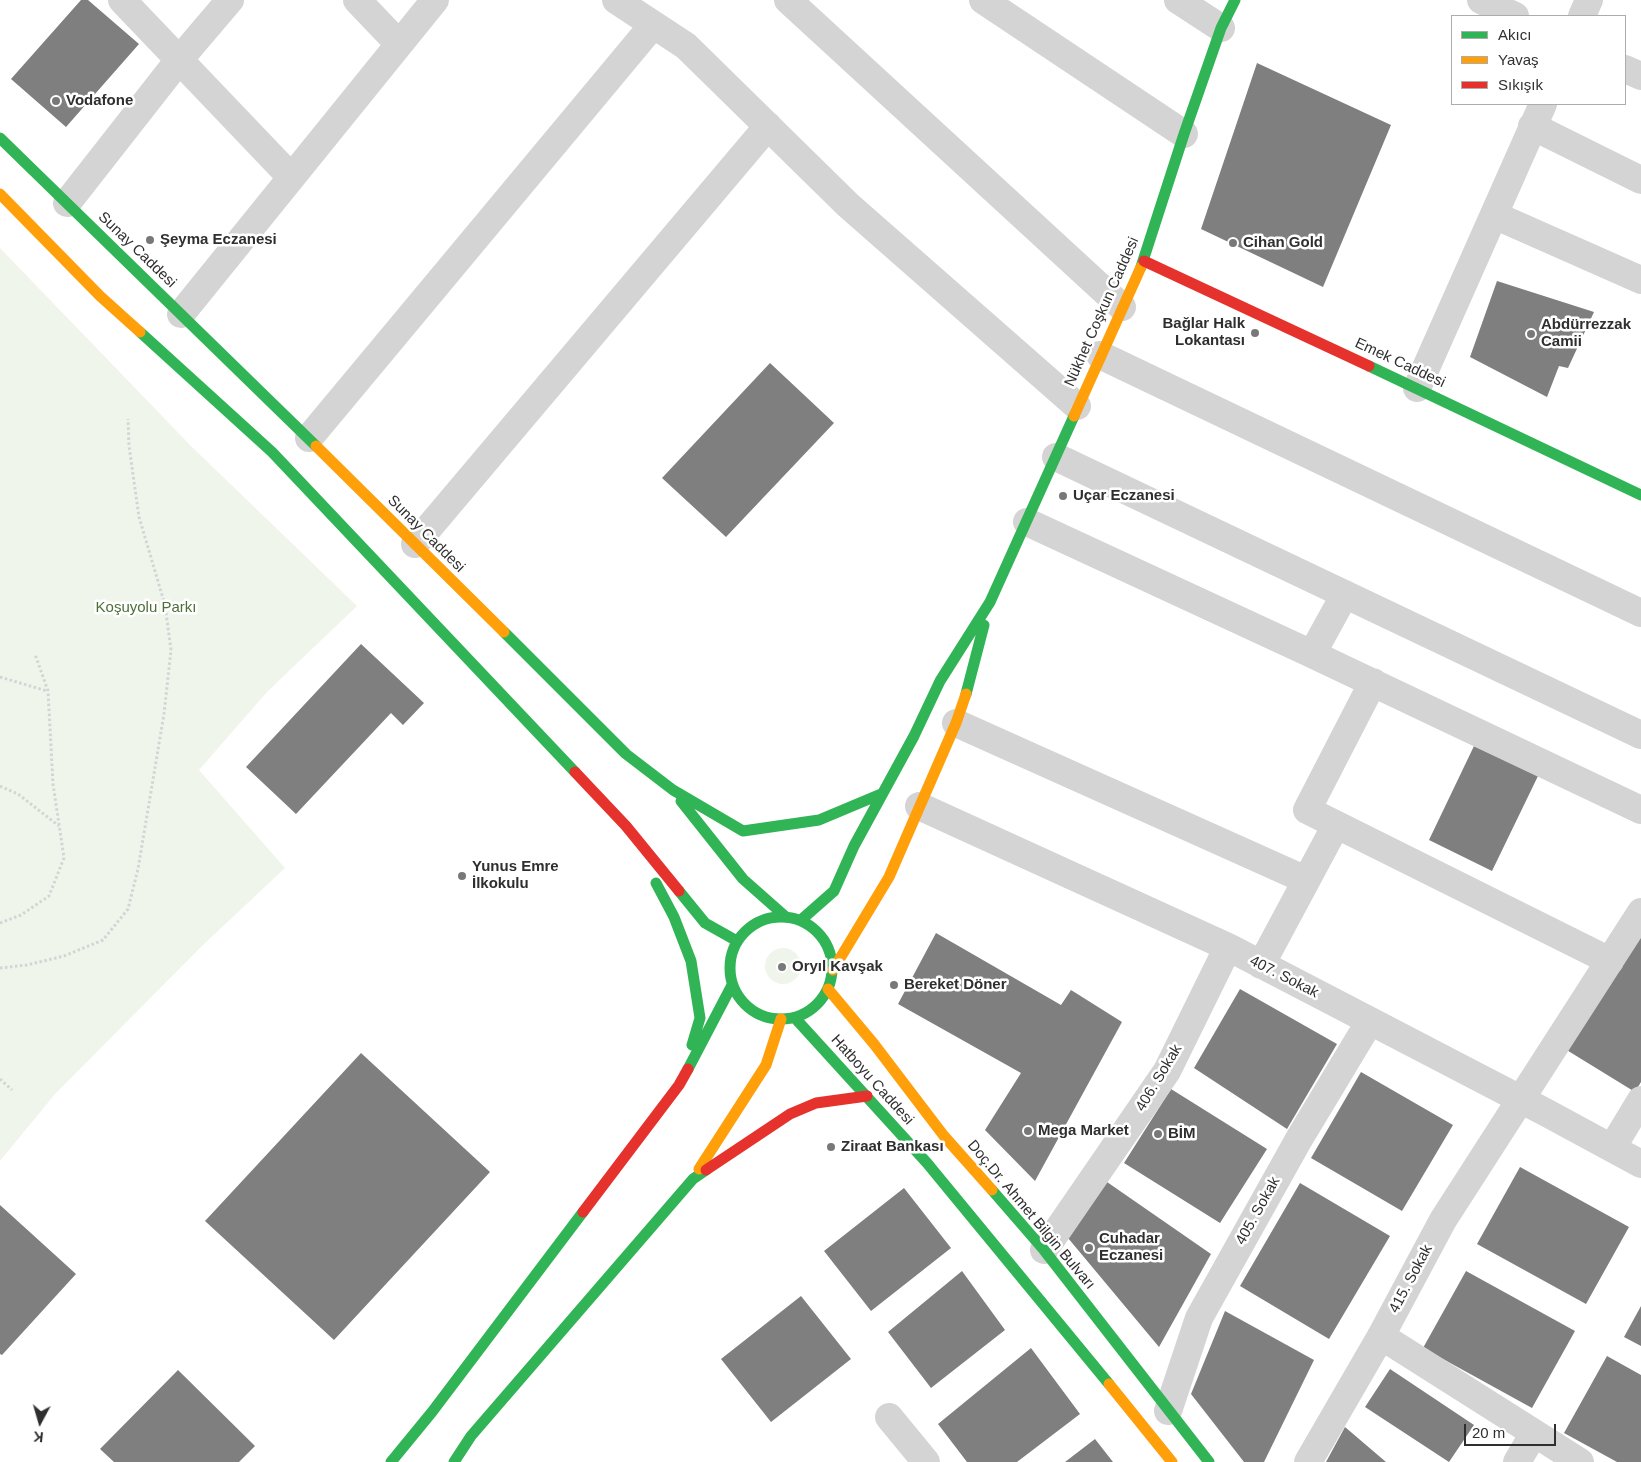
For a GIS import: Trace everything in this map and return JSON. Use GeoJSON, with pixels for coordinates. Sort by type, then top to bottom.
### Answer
{"type":"FeatureCollection","features":[{"type":"Feature","properties":{"kind":"main road","name":"Nükhet Coşkun Caddesi"},"geometry":{"type":"LineString","coordinates":[[990,602],[1144,261],[1184,134],[1221,28],[1235,0]]}},
{"type":"Feature","properties":{"kind":"main road","name":"Sunay Caddesi"},"geometry":{"type":"LineString","coordinates":[[0,138],[309,438],[626,754],[672,790],[744,831],[819,820],[881,794]]}},
{"type":"Feature","properties":{"kind":"main road"},"geometry":{"type":"LineString","coordinates":[[0,194],[100,296],[272,452],[626,826],[705,923],[737,941]]}},
{"type":"Feature","properties":{"kind":"main road","name":"Emek Caddesi"},"geometry":{"type":"LineString","coordinates":[[1144,261],[1418,388],[1641,495]]}},
{"type":"Feature","properties":{"kind":"main road"},"geometry":{"type":"LineString","coordinates":[[833,970],[831,955],[825,941],[815,929],[801,920],[772,917],[746,929],[737,941],[731,955],[729,970],[732,985],[740,999],[751,1010],[765,1017],[781,1020],[795,1018],[812,1009],[824,996],[833,970],[889,877],[956,723],[969,686],[990,602]]}},
{"type":"Feature","properties":{"kind":"main road"},"geometry":{"type":"LineString","coordinates":[[801,920],[834,891],[854,846],[914,736],[940,681],[990,602]]}},
{"type":"Feature","properties":{"kind":"main road"},"geometry":{"type":"LineString","coordinates":[[672,790],[743,878],[786,917]]}},
{"type":"Feature","properties":{"kind":"main road"},"geometry":{"type":"LineString","coordinates":[[626,826],[674,917],[691,961],[700,1018],[679,1085]]}},
{"type":"Feature","properties":{"kind":"main road"},"geometry":{"type":"LineString","coordinates":[[391,1462],[432,1412],[679,1085],[732,985]]}},
{"type":"Feature","properties":{"kind":"main road","name":"Doç.Dr. Ahmet Bilgin Bulvarı"},"geometry":{"type":"LineString","coordinates":[[828,989],[874,1044],[944,1136],[1044,1250],[1209,1462]]}},
{"type":"Feature","properties":{"kind":"main road","name":"Hatboyu Caddesi"},"geometry":{"type":"LineString","coordinates":[[795,1018],[927,1163],[1172,1462]]}},
{"type":"Feature","properties":{"kind":"main road"},"geometry":{"type":"LineString","coordinates":[[454,1462],[472,1436],[693,1179],[766,1065],[781,1020]]}},
{"type":"Feature","properties":{"kind":"main road"},"geometry":{"type":"LineString","coordinates":[[693,1179],[790,1114],[816,1103],[867,1096]]}},
{"type":"Feature","properties":{"kind":"street"},"geometry":{"type":"LineString","coordinates":[[122,0],[292,178]]}},
{"type":"Feature","properties":{"kind":"street"},"geometry":{"type":"LineString","coordinates":[[66,203],[179,60],[230,0]]}},
{"type":"Feature","properties":{"kind":"street"},"geometry":{"type":"LineString","coordinates":[[357,0],[399,44]]}},
{"type":"Feature","properties":{"kind":"street"},"geometry":{"type":"LineString","coordinates":[[181,314],[434,0]]}},
{"type":"Feature","properties":{"kind":"street"},"geometry":{"type":"LineString","coordinates":[[616,0],[648,13],[686,46],[848,205],[1077,406]]}},
{"type":"Feature","properties":{"kind":"street"},"geometry":{"type":"LineString","coordinates":[[788,0],[1122,307]]}},
{"type":"Feature","properties":{"kind":"street"},"geometry":{"type":"LineString","coordinates":[[982,0],[1184,134]]}},
{"type":"Feature","properties":{"kind":"street"},"geometry":{"type":"LineString","coordinates":[[1178,0],[1221,28]]}},
{"type":"Feature","properties":{"kind":"street"},"geometry":{"type":"LineString","coordinates":[[1481,0],[1513,15]]}},
{"type":"Feature","properties":{"kind":"street"},"geometry":{"type":"LineString","coordinates":[[1582,15],[1588,0]]}},
{"type":"Feature","properties":{"kind":"street"},"geometry":{"type":"LineString","coordinates":[[309,438],[648,13]]}},
{"type":"Feature","properties":{"kind":"street"},"geometry":{"type":"LineString","coordinates":[[1626,69],[1641,76]]}},
{"type":"Feature","properties":{"kind":"street"},"geometry":{"type":"LineString","coordinates":[[1418,388],[1538,115],[1641,180]]}},
{"type":"Feature","properties":{"kind":"street"},"geometry":{"type":"LineString","coordinates":[[415,544],[768,126]]}},
{"type":"Feature","properties":{"kind":"street"},"geometry":{"type":"LineString","coordinates":[[1494,215],[1641,280]]}},
{"type":"Feature","properties":{"kind":"street"},"geometry":{"type":"LineString","coordinates":[[1100,355],[1641,613]]}},
{"type":"Feature","properties":{"kind":"street"},"geometry":{"type":"LineString","coordinates":[[1056,456],[1641,735]]}},
{"type":"Feature","properties":{"kind":"street"},"geometry":{"type":"LineString","coordinates":[[1027,522],[1373,682],[1641,810]]}},
{"type":"Feature","properties":{"kind":"street"},"geometry":{"type":"LineString","coordinates":[[1312,654],[1345,594]]}},
{"type":"Feature","properties":{"kind":"street"},"geometry":{"type":"LineString","coordinates":[[1373,682],[1306,810],[1610,961]]}},
{"type":"Feature","properties":{"kind":"street"},"geometry":{"type":"LineString","coordinates":[[956,723],[1306,880]]}},
{"type":"Feature","properties":{"kind":"street","name":"407. Sokak"},"geometry":{"type":"LineString","coordinates":[[919,806],[1228,947],[1521,1099],[1641,1164]]}},
{"type":"Feature","properties":{"kind":"street"},"geometry":{"type":"LineString","coordinates":[[1261,965],[1336,825]]}},
{"type":"Feature","properties":{"kind":"street","name":"415. Sokak"},"geometry":{"type":"LineString","coordinates":[[1308,1462],[1381,1336],[1443,1220],[1641,912]]}},
{"type":"Feature","properties":{"kind":"street","name":"406. Sokak"},"geometry":{"type":"LineString","coordinates":[[1044,1250],[1167,1071],[1228,947]]}},
{"type":"Feature","properties":{"kind":"street","name":"405. Sokak"},"geometry":{"type":"LineString","coordinates":[[1168,1411],[1198,1318],[1299,1139],[1370,1021]]}},
{"type":"Feature","properties":{"kind":"street"},"geometry":{"type":"LineString","coordinates":[[1612,1148],[1641,1100]]}},
{"type":"Feature","properties":{"kind":"street"},"geometry":{"type":"LineString","coordinates":[[1381,1336],[1580,1462]]}},
{"type":"Feature","properties":{"kind":"street"},"geometry":{"type":"LineString","coordinates":[[889,1417],[926,1462]]}},
{"type":"Feature","properties":{"kind":"street"},"geometry":{"type":"LineString","coordinates":[[1517,1462],[1534,1433]]}},
{"type":"Feature","properties":{"kind":"path"},"geometry":{"type":"LineString","coordinates":[[0,968],[27,965],[64,956],[103,940],[128,909],[138,869],[164,714],[171,650],[165,605],[139,517],[129,446],[128,419]]}},
{"type":"Feature","properties":{"kind":"path"},"geometry":{"type":"LineString","coordinates":[[0,923],[21,915],[49,896],[64,858],[53,784],[48,691],[36,654]]}},
{"type":"Feature","properties":{"kind":"path"},"geometry":{"type":"LineString","coordinates":[[0,677],[48,691]]}},
{"type":"Feature","properties":{"kind":"path"},"geometry":{"type":"LineString","coordinates":[[0,786],[18,794],[59,826]]}},
{"type":"Feature","properties":{"kind":"path"},"geometry":{"type":"LineString","coordinates":[[0,1079],[12,1090]]}},
{"type":"Feature","properties":{"kind":"green space","name":"Koşuyolu Parkı"},"geometry":{"type":"Polygon","coordinates":[[[0,248],[191,446],[357,606],[267,692],[199,770],[285,868],[203,945],[55,1094],[0,1161],[0,248]]]}},
{"type":"Feature","properties":{"kind":"green space"},"geometry":{"type":"Polygon","coordinates":[[[783,948],[790,949],[796,953],[800,959],[800,973],[796,979],[790,983],[783,984],[776,983],[770,979],[766,973],[765,966],[766,959],[770,953],[776,949],[783,948]]]}},
{"type":"Feature","properties":{"kind":"building"},"geometry":{"type":"Polygon","coordinates":[[[81,0],[88,0],[139,44],[66,127],[11,79],[81,0]]]}},
{"type":"Feature","properties":{"kind":"building"},"geometry":{"type":"Polygon","coordinates":[[[1257,63],[1391,125],[1323,287],[1201,229],[1257,63]]]}},
{"type":"Feature","properties":{"kind":"building","name":"Abdürrezzak Camii"},"geometry":{"type":"Polygon","coordinates":[[[1497,281],[1594,312],[1568,368],[1559,366],[1547,397],[1470,357],[1497,281]]]}},
{"type":"Feature","properties":{"kind":"building"},"geometry":{"type":"Polygon","coordinates":[[[770,363],[834,423],[726,537],[662,478],[770,363]]]}},
{"type":"Feature","properties":{"kind":"building"},"geometry":{"type":"Polygon","coordinates":[[[361,644],[424,703],[403,725],[391,713],[296,814],[246,767],[361,644]]]}},
{"type":"Feature","properties":{"kind":"building"},"geometry":{"type":"Polygon","coordinates":[[[1474,746],[1538,776],[1492,871],[1429,840],[1474,746]]]}},
{"type":"Feature","properties":{"kind":"building"},"geometry":{"type":"Polygon","coordinates":[[[1641,927],[1641,1082],[1635,1092],[1565,1049],[1641,927]]]}},
{"type":"Feature","properties":{"kind":"building"},"geometry":{"type":"Polygon","coordinates":[[[936,933],[1061,1005],[1071,990],[1122,1022],[1035,1181],[985,1130],[1021,1073],[898,1004],[936,933]]]}},
{"type":"Feature","properties":{"kind":"building"},"geometry":{"type":"Polygon","coordinates":[[[1240,989],[1337,1044],[1287,1129],[1194,1068],[1240,989]]]}},
{"type":"Feature","properties":{"kind":"building"},"geometry":{"type":"Polygon","coordinates":[[[361,1053],[490,1172],[334,1340],[205,1221],[361,1053]]]}},
{"type":"Feature","properties":{"kind":"building"},"geometry":{"type":"Polygon","coordinates":[[[1361,1072],[1453,1125],[1402,1211],[1311,1158],[1361,1072]]]}},
{"type":"Feature","properties":{"kind":"building"},"geometry":{"type":"Polygon","coordinates":[[[1171,1089],[1267,1149],[1220,1223],[1124,1163],[1171,1089]]]}},
{"type":"Feature","properties":{"kind":"building"},"geometry":{"type":"Polygon","coordinates":[[[1520,1167],[1629,1227],[1586,1304],[1477,1244],[1520,1167]]]}},
{"type":"Feature","properties":{"kind":"building"},"geometry":{"type":"Polygon","coordinates":[[[1107,1182],[1211,1254],[1159,1347],[1068,1238],[1107,1182]]]}},
{"type":"Feature","properties":{"kind":"building"},"geometry":{"type":"Polygon","coordinates":[[[1300,1183],[1390,1236],[1329,1339],[1240,1286],[1300,1183]]]}},
{"type":"Feature","properties":{"kind":"building"},"geometry":{"type":"Polygon","coordinates":[[[904,1188],[951,1248],[871,1311],[824,1251],[904,1188]]]}},
{"type":"Feature","properties":{"kind":"building"},"geometry":{"type":"Polygon","coordinates":[[[0,1205],[76,1274],[2,1355],[0,1354],[0,1205]]]}},
{"type":"Feature","properties":{"kind":"building"},"geometry":{"type":"Polygon","coordinates":[[[962,1271],[1005,1330],[931,1388],[888,1332],[962,1271]]]}},
{"type":"Feature","properties":{"kind":"building"},"geometry":{"type":"Polygon","coordinates":[[[1466,1271],[1575,1331],[1532,1408],[1423,1348],[1466,1271]]]}},
{"type":"Feature","properties":{"kind":"building"},"geometry":{"type":"Polygon","coordinates":[[[801,1296],[851,1359],[771,1422],[721,1359],[801,1296]]]}},
{"type":"Feature","properties":{"kind":"building"},"geometry":{"type":"Polygon","coordinates":[[[1641,1306],[1641,1346],[1624,1337],[1641,1306]]]}},
{"type":"Feature","properties":{"kind":"building"},"geometry":{"type":"Polygon","coordinates":[[[1225,1311],[1314,1360],[1264,1462],[1244,1462],[1191,1394],[1225,1311]]]}},
{"type":"Feature","properties":{"kind":"building"},"geometry":{"type":"Polygon","coordinates":[[[1031,1348],[1080,1414],[1017,1462],[967,1462],[938,1424],[1031,1348]]]}},
{"type":"Feature","properties":{"kind":"building"},"geometry":{"type":"Polygon","coordinates":[[[1607,1356],[1641,1375],[1641,1462],[1617,1462],[1564,1433],[1607,1356]]]}},
{"type":"Feature","properties":{"kind":"building"},"geometry":{"type":"Polygon","coordinates":[[[1390,1369],[1474,1425],[1449,1462],[1365,1407],[1390,1369]]]}},
{"type":"Feature","properties":{"kind":"building"},"geometry":{"type":"Polygon","coordinates":[[[178,1370],[255,1446],[239,1462],[114,1462],[100,1449],[178,1370]]]}},
{"type":"Feature","properties":{"kind":"building"},"geometry":{"type":"Polygon","coordinates":[[[1345,1427],[1386,1462],[1326,1462],[1345,1427]]]}},
{"type":"Feature","properties":{"kind":"building"},"geometry":{"type":"Polygon","coordinates":[[[1095,1439],[1113,1462],[1065,1462],[1095,1439]]]}},
{"type":"Feature","properties":{"kind":"traffic: fast"},"geometry":{"type":"LineString","coordinates":[[1141,267],[1221,28],[1235,0]]}},
{"type":"Feature","properties":{"kind":"traffic: fast"},"geometry":{"type":"LineString","coordinates":[[0,138],[316,446]]}},
{"type":"Feature","properties":{"kind":"traffic: fast"},"geometry":{"type":"LineString","coordinates":[[140,332],[272,452],[575,772]]}},
{"type":"Feature","properties":{"kind":"traffic: fast"},"geometry":{"type":"LineString","coordinates":[[1369,366],[1641,495]]}},
{"type":"Feature","properties":{"kind":"traffic: fast"},"geometry":{"type":"LineString","coordinates":[[801,920],[834,891],[854,846],[914,736],[940,681],[990,602],[1074,416]]}},
{"type":"Feature","properties":{"kind":"traffic: fast"},"geometry":{"type":"LineString","coordinates":[[966,694],[984,625]]}},
{"type":"Feature","properties":{"kind":"traffic: fast"},"geometry":{"type":"LineString","coordinates":[[504,632],[626,754],[673,790],[743,831],[819,820],[881,794]]}},
{"type":"Feature","properties":{"kind":"traffic: fast"},"geometry":{"type":"LineString","coordinates":[[681,801],[743,879],[786,917]]}},
{"type":"Feature","properties":{"kind":"traffic: fast"},"geometry":{"type":"LineString","coordinates":[[656,883],[674,917],[691,961],[700,1018],[692,1045]]}},
{"type":"Feature","properties":{"kind":"traffic: fast"},"geometry":{"type":"LineString","coordinates":[[679,891],[705,923],[737,941]]}},
{"type":"Feature","properties":{"kind":"traffic: fast"},"geometry":{"type":"LineString","coordinates":[[781,917],[791,918],[810,925],[824,939],[831,958],[832,968],[831,978],[824,997],[810,1011],[791,1018],[781,1019],[771,1018],[752,1011],[738,997],[731,978],[730,968],[731,958],[738,939],[752,925],[771,918],[781,917]]}},
{"type":"Feature","properties":{"kind":"traffic: fast"},"geometry":{"type":"LineString","coordinates":[[688,1069],[732,985]]}},
{"type":"Feature","properties":{"kind":"traffic: fast"},"geometry":{"type":"LineString","coordinates":[[795,1018],[927,1163],[1109,1384]]}},
{"type":"Feature","properties":{"kind":"traffic: fast"},"geometry":{"type":"LineString","coordinates":[[454,1462],[471,1436],[693,1179],[706,1170]]}},
{"type":"Feature","properties":{"kind":"traffic: fast"},"geometry":{"type":"LineString","coordinates":[[992,1190],[1044,1250],[1209,1462]]}},
{"type":"Feature","properties":{"kind":"traffic: fast"},"geometry":{"type":"LineString","coordinates":[[391,1462],[432,1412],[583,1212]]}},
{"type":"Feature","properties":{"kind":"traffic: slow"},"geometry":{"type":"LineString","coordinates":[[0,194],[100,296],[140,332]]}},
{"type":"Feature","properties":{"kind":"traffic: slow"},"geometry":{"type":"LineString","coordinates":[[1074,416],[1141,267]]}},
{"type":"Feature","properties":{"kind":"traffic: slow"},"geometry":{"type":"LineString","coordinates":[[316,446],[504,632]]}},
{"type":"Feature","properties":{"kind":"traffic: slow"},"geometry":{"type":"LineString","coordinates":[[833,970],[889,877],[956,723],[966,694]]}},
{"type":"Feature","properties":{"kind":"traffic: slow"},"geometry":{"type":"LineString","coordinates":[[828,989],[874,1044],[944,1136],[992,1190]]}},
{"type":"Feature","properties":{"kind":"traffic: slow"},"geometry":{"type":"LineString","coordinates":[[699,1169],[766,1065],[781,1019]]}},
{"type":"Feature","properties":{"kind":"traffic: slow"},"geometry":{"type":"LineString","coordinates":[[1109,1384],[1172,1462]]}},
{"type":"Feature","properties":{"kind":"traffic: jam"},"geometry":{"type":"LineString","coordinates":[[1144,261],[1369,366]]}},
{"type":"Feature","properties":{"kind":"traffic: jam"},"geometry":{"type":"LineString","coordinates":[[575,772],[626,826],[679,891]]}},
{"type":"Feature","properties":{"kind":"traffic: jam"},"geometry":{"type":"LineString","coordinates":[[583,1212],[679,1085],[688,1069]]}},
{"type":"Feature","properties":{"kind":"traffic: jam"},"geometry":{"type":"LineString","coordinates":[[706,1170],[790,1114],[816,1103],[867,1096]]}},
{"type":"Feature","properties":{"kind":"place","name":"Vodafone"},"geometry":{"type":"Point","coordinates":[56,101]}},
{"type":"Feature","properties":{"kind":"place","name":"Şeyma Eczanesi"},"geometry":{"type":"Point","coordinates":[150,240]}},
{"type":"Feature","properties":{"kind":"place","name":"Cihan Gold"},"geometry":{"type":"Point","coordinates":[1233,243]}},
{"type":"Feature","properties":{"kind":"place","name":"Bağlar Halk Lokantası"},"geometry":{"type":"Point","coordinates":[1255,333]}},
{"type":"Feature","properties":{"kind":"place","name":"Abdürrezzak Camii"},"geometry":{"type":"Point","coordinates":[1531,334]}},
{"type":"Feature","properties":{"kind":"place","name":"Uçar Eczanesi"},"geometry":{"type":"Point","coordinates":[1063,496]}},
{"type":"Feature","properties":{"kind":"place","name":"Yunus Emre İlkokulu"},"geometry":{"type":"Point","coordinates":[462,876]}},
{"type":"Feature","properties":{"kind":"place","name":"Oryıl Kavşak"},"geometry":{"type":"Point","coordinates":[782,967]}},
{"type":"Feature","properties":{"kind":"place","name":"Bereket Döner"},"geometry":{"type":"Point","coordinates":[894,985]}},
{"type":"Feature","properties":{"kind":"place","name":"Mega Market"},"geometry":{"type":"Point","coordinates":[1028,1131]}},
{"type":"Feature","properties":{"kind":"place","name":"BİM"},"geometry":{"type":"Point","coordinates":[1158,1134]}},
{"type":"Feature","properties":{"kind":"place","name":"Ziraat Bankası"},"geometry":{"type":"Point","coordinates":[831,1147]}},
{"type":"Feature","properties":{"kind":"place","name":"Cuhadar Eczanesi"},"geometry":{"type":"Point","coordinates":[1089,1248]}}]}
